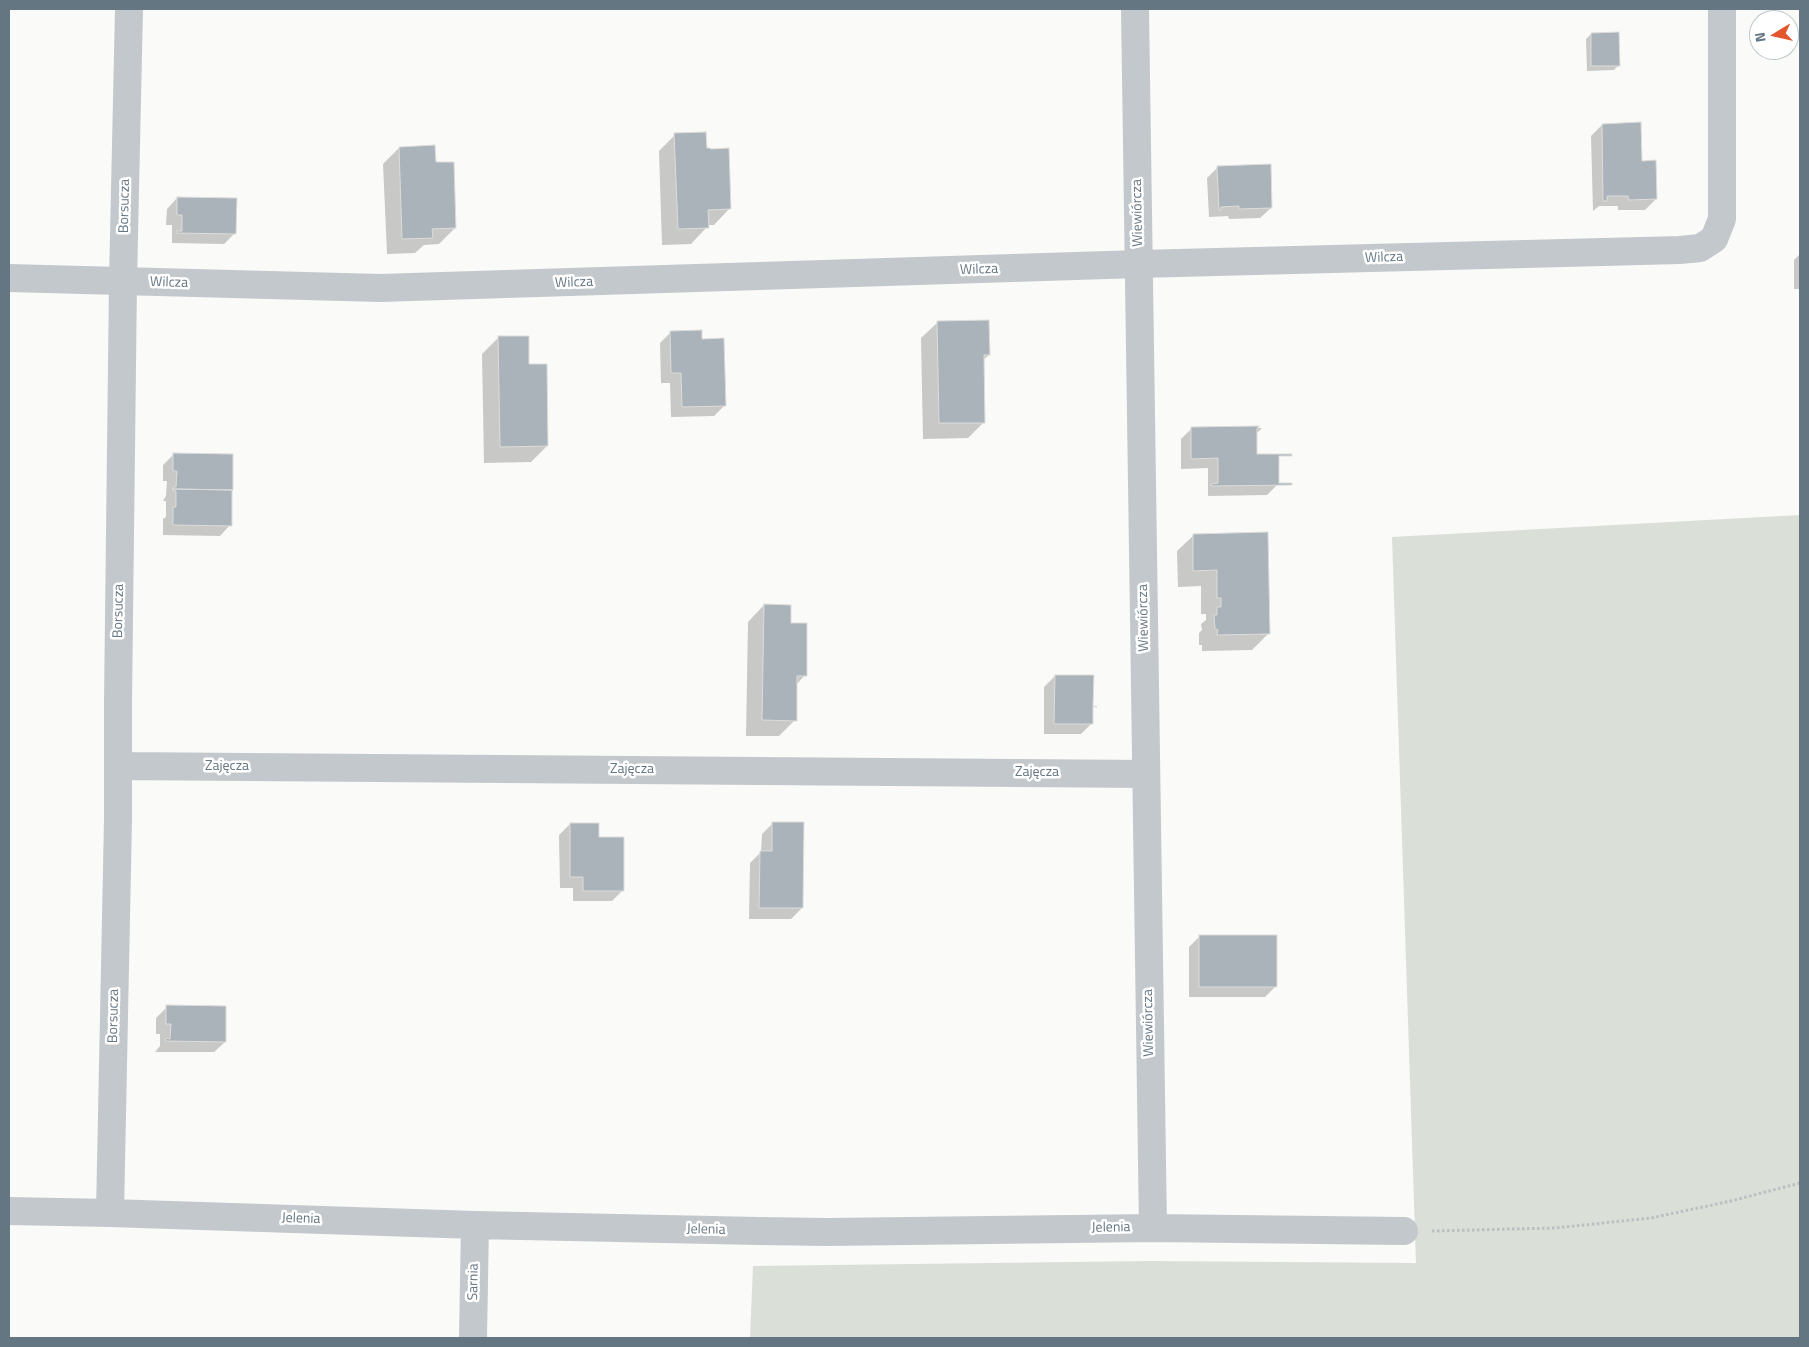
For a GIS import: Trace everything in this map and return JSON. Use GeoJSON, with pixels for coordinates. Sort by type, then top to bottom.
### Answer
{"type":"FeatureCollection","features":[{"type":"Feature","properties":{"kind":"street","name":"Borsucza"},"geometry":{"type":"LineString","coordinates":[[110,1213],[118,819],[123,282],[129,9]]}},
{"type":"Feature","properties":{"kind":"street","name":"Wiewiórcza"},"geometry":{"type":"LineString","coordinates":[[1135,9],[1153,1228]]}},
{"type":"Feature","properties":{"kind":"street","name":"Wilcza"},"geometry":{"type":"LineString","coordinates":[[9,278],[380,288],[1700,248],[1714,239],[1722,219],[1722,9]]}},
{"type":"Feature","properties":{"kind":"street","name":"Zajęcza"},"geometry":{"type":"LineString","coordinates":[[118,766],[1146,774]]}},
{"type":"Feature","properties":{"kind":"street","name":"Jelenia"},"geometry":{"type":"LineString","coordinates":[[9,1212],[110,1213],[475,1225],[827,1232],[1153,1228],[1404,1231]]}},
{"type":"Feature","properties":{"kind":"street","name":"Sarnia"},"geometry":{"type":"LineString","coordinates":[[472,1338],[475,1225]]}},
{"type":"Feature","properties":{"kind":"path"},"geometry":{"type":"LineString","coordinates":[[1404,1231],[1555,1228],[1652,1218],[1731,1201],[1800,1183]]}},
{"type":"Feature","properties":{"kind":"shaded area"},"geometry":{"type":"Polygon","coordinates":[[[1800,515],[1800,1338],[750,1338],[753,1266],[1150,1261],[1416,1263],[1392,537],[1800,515]]]}},
{"type":"Feature","properties":{"kind":"building"},"geometry":{"type":"Polygon","coordinates":[[[1619,32],[1620,66],[1591,66],[1591,33],[1619,32]]]}},
{"type":"Feature","properties":{"kind":"building"},"geometry":{"type":"Polygon","coordinates":[[[1641,122],[1642,161],[1656,160],[1657,199],[1629,200],[1628,196],[1607,196],[1607,201],[1603,201],[1602,124],[1641,122]]]}},
{"type":"Feature","properties":{"kind":"building"},"geometry":{"type":"Polygon","coordinates":[[[706,132],[707,148],[729,148],[731,209],[708,210],[709,228],[678,229],[674,133],[706,132]]]}},
{"type":"Feature","properties":{"kind":"building"},"geometry":{"type":"Polygon","coordinates":[[[435,145],[436,162],[454,162],[456,228],[432,229],[433,238],[402,239],[399,147],[435,145]]]}},
{"type":"Feature","properties":{"kind":"building"},"geometry":{"type":"Polygon","coordinates":[[[1271,164],[1272,208],[1239,209],[1239,206],[1221,207],[1221,210],[1219,210],[1217,166],[1271,164]]]}},
{"type":"Feature","properties":{"kind":"building"},"geometry":{"type":"Polygon","coordinates":[[[177,197],[237,198],[236,234],[176,233],[177,231],[182,231],[182,215],[177,215],[177,197]]]}},
{"type":"Feature","properties":{"kind":"building"},"geometry":{"type":"Polygon","coordinates":[[[989,320],[990,355],[984,355],[985,423],[939,423],[937,321],[989,320]]]}},
{"type":"Feature","properties":{"kind":"building"},"geometry":{"type":"Polygon","coordinates":[[[702,330],[702,339],[724,338],[726,406],[682,407],[681,373],[671,373],[670,331],[702,330]]]}},
{"type":"Feature","properties":{"kind":"building"},"geometry":{"type":"Polygon","coordinates":[[[498,336],[529,336],[529,364],[547,364],[548,446],[500,447],[498,336]]]}},
{"type":"Feature","properties":{"kind":"building"},"geometry":{"type":"Polygon","coordinates":[[[1259,426],[1257,429],[1257,454],[1292,454],[1292,456],[1279,456],[1279,483],[1292,483],[1292,485],[1211,486],[1211,484],[1218,483],[1218,458],[1191,459],[1191,427],[1259,426]]]}},
{"type":"Feature","properties":{"kind":"building"},"geometry":{"type":"Polygon","coordinates":[[[173,453],[233,454],[233,490],[173,489],[173,487],[176,487],[177,471],[173,471],[173,453]]]}},
{"type":"Feature","properties":{"kind":"building"},"geometry":{"type":"Polygon","coordinates":[[[173,489],[232,490],[232,526],[173,525],[173,507],[176,507],[176,491],[173,491],[173,489]]]}},
{"type":"Feature","properties":{"kind":"building"},"geometry":{"type":"Polygon","coordinates":[[[1268,532],[1270,634],[1217,635],[1218,630],[1215,629],[1214,615],[1217,615],[1217,607],[1221,607],[1221,598],[1217,598],[1217,570],[1193,571],[1193,534],[1268,532]]]}},
{"type":"Feature","properties":{"kind":"building"},"geometry":{"type":"Polygon","coordinates":[[[764,604],[791,605],[791,623],[807,623],[807,676],[797,676],[797,721],[762,720],[764,604]]]}},
{"type":"Feature","properties":{"kind":"building"},"geometry":{"type":"Polygon","coordinates":[[[1055,675],[1094,675],[1093,724],[1054,724],[1055,675]]]}},
{"type":"Feature","properties":{"kind":"building"},"geometry":{"type":"Polygon","coordinates":[[[772,822],[804,822],[803,908],[759,908],[760,851],[772,851],[772,822]]]}},
{"type":"Feature","properties":{"kind":"building"},"geometry":{"type":"Polygon","coordinates":[[[570,823],[599,823],[599,837],[624,837],[624,891],[583,891],[583,877],[570,877],[570,823]]]}},
{"type":"Feature","properties":{"kind":"building"},"geometry":{"type":"Polygon","coordinates":[[[1199,935],[1277,935],[1277,987],[1199,987],[1199,935]]]}},
{"type":"Feature","properties":{"kind":"building"},"geometry":{"type":"Polygon","coordinates":[[[166,1005],[226,1006],[226,1042],[165,1041],[166,1038],[170,1039],[171,1024],[166,1024],[166,1005]]]}}]}
